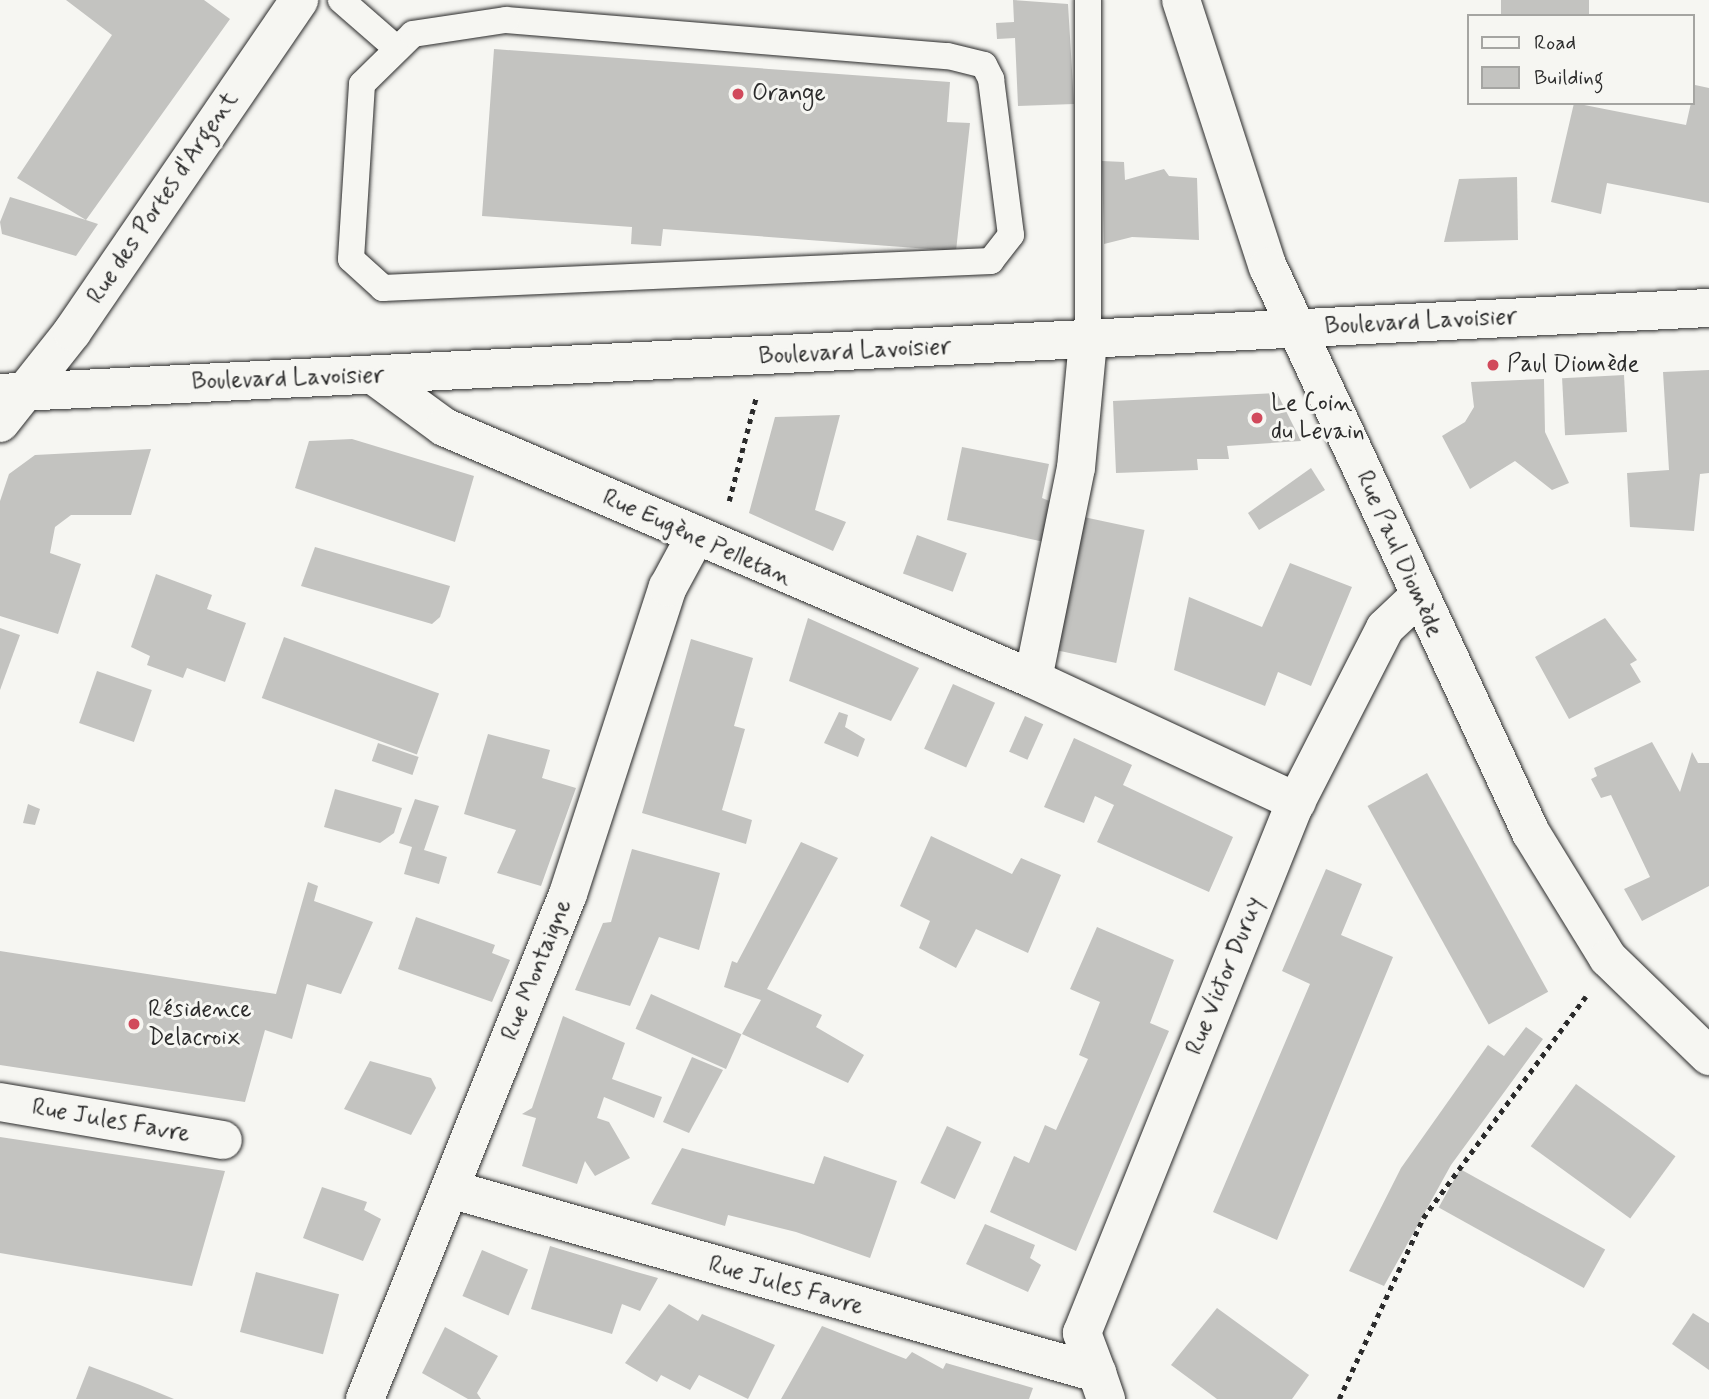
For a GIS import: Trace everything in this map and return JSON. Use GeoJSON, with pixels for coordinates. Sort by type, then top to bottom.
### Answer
{"type":"FeatureCollection","features":[{"type":"Feature","properties":{"kind":"street","name":"Rue des Portes d'Argent"},"geometry":{"type":"LineString","coordinates":[[0,423],[11,393],[72,332],[299,0]]}},
{"type":"Feature","properties":{"kind":"street","name":"Rue Paul Diomède"},"geometry":{"type":"LineString","coordinates":[[1181,0],[1268,267],[1298,328],[1417,597],[1531,833],[1613,962],[1709,1056]]}},
{"type":"Feature","properties":{"kind":"street","name":"Boulevard Lavoisier"},"geometry":{"type":"LineString","coordinates":[[11,393],[1709,308]]}},
{"type":"Feature","properties":{"kind":"street"},"geometry":{"type":"LineString","coordinates":[[1033,679],[1076,468],[1088,340]]}},
{"type":"Feature","properties":{"kind":"street","name":"Rue Eugène Pelletan"},"geometry":{"type":"LineString","coordinates":[[373,375],[444,428],[1033,679],[1297,802]]}},
{"type":"Feature","properties":{"kind":"street","name":"Rue Montaigne"},"geometry":{"type":"LineString","coordinates":[[365,1399],[568,894],[668,587],[695,537]]}},
{"type":"Feature","properties":{"kind":"street","name":"Rue Victor Duruy"},"geometry":{"type":"LineString","coordinates":[[1101,1386],[1082,1333],[1297,802],[1385,628],[1417,597]]}},
{"type":"Feature","properties":{"kind":"street","name":"Rue Jules Favre"},"geometry":{"type":"LineString","coordinates":[[0,1102],[222,1139]]}},
{"type":"Feature","properties":{"kind":"street","name":"Rue Jules Favre"},"geometry":{"type":"LineString","coordinates":[[450,1189],[1101,1386]]}},
{"type":"Feature","properties":{"kind":"lane"},"geometry":{"type":"LineString","coordinates":[[341,0],[396,48]]}},
{"type":"Feature","properties":{"kind":"lane"},"geometry":{"type":"LineString","coordinates":[[1088,0],[1088,340]]}},
{"type":"Feature","properties":{"kind":"lane"},"geometry":{"type":"LineString","coordinates":[[506,20],[969,59],[984,65],[991,79],[1011,235],[991,261],[383,288],[351,259],[358,105],[371,71],[396,48],[436,26],[506,20]]}},
{"type":"Feature","properties":{"kind":"path"},"geometry":{"type":"LineString","coordinates":[[695,537],[728,506],[766,356]]}},
{"type":"Feature","properties":{"kind":"path"},"geometry":{"type":"LineString","coordinates":[[1339,1399],[1449,1175],[1613,962]]}},
{"type":"Feature","properties":{"kind":"building"},"geometry":{"type":"Polygon","coordinates":[[[66,0],[204,0],[230,19],[86,220],[17,178],[112,35],[66,0]]]}},
{"type":"Feature","properties":{"kind":"building"},"geometry":{"type":"Polygon","coordinates":[[[1013,0],[1068,4],[1074,104],[1018,106],[1015,38],[997,39],[996,23],[1014,22],[1013,0]]]}},
{"type":"Feature","properties":{"kind":"building"},"geometry":{"type":"Polygon","coordinates":[[[1501,0],[1589,0],[1589,14],[1501,14],[1501,0]]]}},
{"type":"Feature","properties":{"kind":"building"},"geometry":{"type":"Polygon","coordinates":[[[494,49],[950,82],[947,122],[970,123],[956,251],[663,229],[661,246],[631,244],[632,227],[482,216],[494,49]]]}},
{"type":"Feature","properties":{"kind":"building"},"geometry":{"type":"Polygon","coordinates":[[[1695,85],[1709,88],[1709,203],[1607,183],[1601,214],[1551,202],[1574,105],[1686,125],[1690,105],[1695,105],[1695,85]]]}},
{"type":"Feature","properties":{"kind":"building"},"geometry":{"type":"Polygon","coordinates":[[[1102,161],[1124,162],[1125,180],[1164,169],[1169,176],[1197,178],[1199,240],[1132,237],[1104,244],[1102,161]]]}},
{"type":"Feature","properties":{"kind":"building"},"geometry":{"type":"Polygon","coordinates":[[[1517,177],[1518,240],[1444,242],[1459,179],[1517,177]]]}},
{"type":"Feature","properties":{"kind":"building"},"geometry":{"type":"Polygon","coordinates":[[[10,197],[98,224],[76,256],[2,234],[0,222],[10,197]]]}},
{"type":"Feature","properties":{"kind":"building"},"geometry":{"type":"Polygon","coordinates":[[[1709,370],[1709,473],[1700,474],[1694,531],[1630,527],[1627,473],[1669,470],[1663,372],[1709,370]]]}},
{"type":"Feature","properties":{"kind":"building"},"geometry":{"type":"Polygon","coordinates":[[[1624,375],[1627,432],[1565,435],[1562,378],[1624,375]]]}},
{"type":"Feature","properties":{"kind":"building"},"geometry":{"type":"Polygon","coordinates":[[[1544,379],[1545,432],[1569,483],[1552,490],[1515,461],[1470,489],[1442,436],[1465,422],[1474,407],[1471,382],[1544,379]]]}},
{"type":"Feature","properties":{"kind":"building"},"geometry":{"type":"Polygon","coordinates":[[[1277,393],[1301,441],[1227,446],[1229,459],[1197,459],[1198,470],[1116,473],[1113,401],[1277,393]]]}},
{"type":"Feature","properties":{"kind":"building"},"geometry":{"type":"Polygon","coordinates":[[[840,415],[815,510],[846,522],[833,551],[749,513],[775,417],[840,415]]]}},
{"type":"Feature","properties":{"kind":"building"},"geometry":{"type":"Polygon","coordinates":[[[352,439],[474,476],[455,542],[295,488],[309,441],[352,439]]]}},
{"type":"Feature","properties":{"kind":"building"},"geometry":{"type":"Polygon","coordinates":[[[962,447],[1049,464],[1042,498],[1052,502],[1044,542],[947,520],[962,447]]]}},
{"type":"Feature","properties":{"kind":"building"},"geometry":{"type":"Polygon","coordinates":[[[151,449],[131,515],[71,515],[55,527],[50,553],[81,564],[58,634],[0,616],[0,501],[9,474],[35,455],[151,449]]]}},
{"type":"Feature","properties":{"kind":"building"},"geometry":{"type":"Polygon","coordinates":[[[1311,468],[1325,490],[1259,530],[1248,513],[1311,468]]]}},
{"type":"Feature","properties":{"kind":"building"},"geometry":{"type":"Polygon","coordinates":[[[1079,516],[1145,530],[1116,663],[1051,649],[1079,516]]]}},
{"type":"Feature","properties":{"kind":"building"},"geometry":{"type":"Polygon","coordinates":[[[917,535],[967,553],[953,592],[903,574],[917,535]]]}},
{"type":"Feature","properties":{"kind":"building"},"geometry":{"type":"Polygon","coordinates":[[[315,547],[450,586],[440,617],[432,624],[301,586],[315,547]]]}},
{"type":"Feature","properties":{"kind":"building"},"geometry":{"type":"Polygon","coordinates":[[[1290,563],[1352,587],[1311,686],[1278,672],[1265,706],[1174,670],[1189,597],[1262,627],[1290,563]]]}},
{"type":"Feature","properties":{"kind":"building"},"geometry":{"type":"Polygon","coordinates":[[[156,574],[212,595],[207,609],[246,623],[225,682],[187,668],[183,678],[147,665],[150,656],[131,647],[156,574]]]}},
{"type":"Feature","properties":{"kind":"building"},"geometry":{"type":"Polygon","coordinates":[[[808,618],[919,668],[891,721],[789,681],[808,618]]]}},
{"type":"Feature","properties":{"kind":"building"},"geometry":{"type":"Polygon","coordinates":[[[1605,618],[1637,660],[1630,664],[1641,682],[1569,719],[1535,657],[1605,618]]]}},
{"type":"Feature","properties":{"kind":"building"},"geometry":{"type":"Polygon","coordinates":[[[0,628],[20,635],[0,690],[0,628]]]}},
{"type":"Feature","properties":{"kind":"building"},"geometry":{"type":"Polygon","coordinates":[[[284,637],[439,693],[417,755],[262,698],[284,637]]]}},
{"type":"Feature","properties":{"kind":"building"},"geometry":{"type":"Polygon","coordinates":[[[691,639],[753,658],[734,726],[745,729],[722,810],[752,820],[746,844],[642,813],[691,639]]]}},
{"type":"Feature","properties":{"kind":"building"},"geometry":{"type":"Polygon","coordinates":[[[97,671],[152,690],[134,742],[79,723],[97,671]]]}},
{"type":"Feature","properties":{"kind":"building"},"geometry":{"type":"Polygon","coordinates":[[[953,684],[995,703],[966,768],[924,749],[953,684]]]}},
{"type":"Feature","properties":{"kind":"building"},"geometry":{"type":"Polygon","coordinates":[[[839,712],[848,715],[845,727],[865,739],[858,757],[824,743],[839,712]]]}},
{"type":"Feature","properties":{"kind":"building"},"geometry":{"type":"Polygon","coordinates":[[[1025,716],[1043,724],[1027,760],[1009,752],[1025,716]]]}},
{"type":"Feature","properties":{"kind":"building"},"geometry":{"type":"Polygon","coordinates":[[[488,734],[550,750],[542,778],[576,788],[541,886],[497,873],[516,830],[464,814],[488,734]]]}},
{"type":"Feature","properties":{"kind":"building"},"geometry":{"type":"Polygon","coordinates":[[[1074,738],[1132,765],[1123,785],[1233,837],[1209,892],[1097,842],[1114,805],[1095,796],[1084,823],[1044,807],[1074,738]]]}},
{"type":"Feature","properties":{"kind":"building"},"geometry":{"type":"Polygon","coordinates":[[[1652,742],[1680,792],[1692,752],[1698,763],[1709,763],[1709,886],[1642,921],[1624,889],[1650,877],[1611,795],[1601,798],[1591,779],[1597,776],[1594,768],[1652,742]]]}},
{"type":"Feature","properties":{"kind":"building"},"geometry":{"type":"Polygon","coordinates":[[[378,743],[419,757],[412,775],[372,761],[378,743]]]}},
{"type":"Feature","properties":{"kind":"building"},"geometry":{"type":"Polygon","coordinates":[[[1427,773],[1548,992],[1489,1025],[1368,806],[1427,773]]]}},
{"type":"Feature","properties":{"kind":"building"},"geometry":{"type":"Polygon","coordinates":[[[335,789],[402,808],[394,833],[380,843],[324,827],[335,789]]]}},
{"type":"Feature","properties":{"kind":"building"},"geometry":{"type":"Polygon","coordinates":[[[415,799],[439,806],[424,850],[447,857],[439,884],[404,874],[412,847],[399,843],[415,799]]]}},
{"type":"Feature","properties":{"kind":"building"},"geometry":{"type":"Polygon","coordinates":[[[28,804],[40,809],[35,825],[23,823],[28,804]]]}},
{"type":"Feature","properties":{"kind":"building"},"geometry":{"type":"Polygon","coordinates":[[[931,836],[1012,874],[1021,858],[1061,875],[1028,953],[976,929],[956,968],[919,948],[930,921],[900,906],[931,836]]]}},
{"type":"Feature","properties":{"kind":"building"},"geometry":{"type":"Polygon","coordinates":[[[801,842],[838,858],[767,989],[822,1015],[816,1027],[864,1055],[848,1083],[742,1034],[761,1000],[724,987],[732,961],[737,963],[801,842]]]}},
{"type":"Feature","properties":{"kind":"building"},"geometry":{"type":"Polygon","coordinates":[[[632,849],[720,873],[699,950],[659,937],[630,1006],[575,990],[603,923],[611,922],[632,849]]]}},
{"type":"Feature","properties":{"kind":"building"},"geometry":{"type":"Polygon","coordinates":[[[1326,869],[1362,884],[1341,935],[1393,957],[1277,1240],[1213,1212],[1310,984],[1282,971],[1326,869]]]}},
{"type":"Feature","properties":{"kind":"building","name":"Résidence Delacroix"},"geometry":{"type":"Polygon","coordinates":[[[308,882],[318,886],[314,901],[373,922],[341,994],[307,984],[292,1039],[265,1030],[245,1102],[0,1065],[0,951],[276,994],[308,882]]]}},
{"type":"Feature","properties":{"kind":"building"},"geometry":{"type":"Polygon","coordinates":[[[416,917],[495,945],[492,953],[510,960],[492,1002],[398,969],[416,917]]]}},
{"type":"Feature","properties":{"kind":"building"},"geometry":{"type":"Polygon","coordinates":[[[1097,927],[1174,960],[1150,1023],[1169,1031],[1076,1251],[990,1212],[1014,1156],[1029,1163],[1045,1125],[1056,1130],[1088,1059],[1079,1055],[1100,1002],[1070,989],[1097,927]]]}},
{"type":"Feature","properties":{"kind":"building"},"geometry":{"type":"Polygon","coordinates":[[[651,994],[741,1034],[726,1069],[636,1029],[651,994]]]}},
{"type":"Feature","properties":{"kind":"building"},"geometry":{"type":"Polygon","coordinates":[[[563,1016],[625,1043],[612,1079],[662,1097],[654,1118],[604,1097],[597,1118],[609,1122],[630,1158],[595,1176],[585,1161],[577,1184],[522,1166],[536,1118],[522,1114],[532,1108],[563,1016]]]}},
{"type":"Feature","properties":{"kind":"building"},"geometry":{"type":"Polygon","coordinates":[[[1526,1027],[1543,1039],[1451,1165],[1384,1286],[1349,1271],[1401,1168],[1488,1045],[1504,1056],[1526,1027]]]}},
{"type":"Feature","properties":{"kind":"building"},"geometry":{"type":"Polygon","coordinates":[[[692,1057],[723,1070],[689,1133],[663,1122],[692,1057]]]}},
{"type":"Feature","properties":{"kind":"building"},"geometry":{"type":"Polygon","coordinates":[[[370,1061],[431,1078],[436,1088],[411,1135],[344,1109],[370,1061]]]}},
{"type":"Feature","properties":{"kind":"building"},"geometry":{"type":"Polygon","coordinates":[[[1576,1084],[1676,1156],[1630,1219],[1531,1146],[1576,1084]]]}},
{"type":"Feature","properties":{"kind":"building"},"geometry":{"type":"Polygon","coordinates":[[[947,1126],[981,1142],[955,1199],[920,1183],[947,1126]]]}},
{"type":"Feature","properties":{"kind":"building"},"geometry":{"type":"Polygon","coordinates":[[[0,1137],[225,1171],[192,1286],[0,1253],[0,1137]]]}},
{"type":"Feature","properties":{"kind":"building"},"geometry":{"type":"Polygon","coordinates":[[[682,1148],[814,1184],[824,1156],[897,1181],[870,1258],[796,1232],[728,1215],[725,1226],[651,1204],[682,1148]]]}},
{"type":"Feature","properties":{"kind":"building"},"geometry":{"type":"Polygon","coordinates":[[[1460,1169],[1605,1249],[1584,1288],[1439,1207],[1460,1169]]]}},
{"type":"Feature","properties":{"kind":"building"},"geometry":{"type":"Polygon","coordinates":[[[322,1187],[367,1202],[364,1210],[381,1219],[363,1261],[303,1238],[322,1187]]]}},
{"type":"Feature","properties":{"kind":"building"},"geometry":{"type":"Polygon","coordinates":[[[985,1224],[1035,1245],[1030,1258],[1041,1265],[1028,1292],[966,1264],[985,1224]]]}},
{"type":"Feature","properties":{"kind":"building"},"geometry":{"type":"Polygon","coordinates":[[[550,1246],[658,1278],[640,1311],[622,1304],[612,1334],[531,1309],[550,1246]]]}},
{"type":"Feature","properties":{"kind":"building"},"geometry":{"type":"Polygon","coordinates":[[[482,1250],[528,1270],[508,1316],[462,1296],[482,1250]]]}},
{"type":"Feature","properties":{"kind":"building"},"geometry":{"type":"Polygon","coordinates":[[[256,1272],[339,1294],[323,1354],[240,1332],[256,1272]]]}},
{"type":"Feature","properties":{"kind":"building"},"geometry":{"type":"Polygon","coordinates":[[[669,1304],[698,1321],[702,1314],[775,1345],[748,1399],[699,1375],[690,1390],[661,1375],[657,1382],[625,1363],[669,1304]]]}},
{"type":"Feature","properties":{"kind":"building"},"geometry":{"type":"Polygon","coordinates":[[[1217,1308],[1309,1375],[1292,1399],[1217,1399],[1171,1365],[1217,1308]]]}},
{"type":"Feature","properties":{"kind":"building"},"geometry":{"type":"Polygon","coordinates":[[[1693,1313],[1709,1323],[1709,1370],[1672,1344],[1693,1313]]]}},
{"type":"Feature","properties":{"kind":"building"},"geometry":{"type":"Polygon","coordinates":[[[822,1326],[906,1359],[912,1352],[943,1369],[946,1363],[1033,1388],[1029,1399],[781,1399],[822,1326]]]}},
{"type":"Feature","properties":{"kind":"building"},"geometry":{"type":"Polygon","coordinates":[[[445,1327],[498,1356],[477,1393],[481,1399],[468,1399],[422,1373],[445,1327]]]}},
{"type":"Feature","properties":{"kind":"building"},"geometry":{"type":"Polygon","coordinates":[[[89,1366],[140,1385],[174,1399],[76,1399],[89,1366]]]}},
{"type":"Feature","properties":{"kind":"place","name":"Orange"},"geometry":{"type":"Point","coordinates":[738,94]}},
{"type":"Feature","properties":{"kind":"place","name":"Paul Diomède"},"geometry":{"type":"Point","coordinates":[1493,365]}},
{"type":"Feature","properties":{"kind":"place","name":"Le Coin du Levain"},"geometry":{"type":"Point","coordinates":[1257,418]}},
{"type":"Feature","properties":{"kind":"place","name":"Résidence Delacroix"},"geometry":{"type":"Point","coordinates":[134,1024]}}]}
